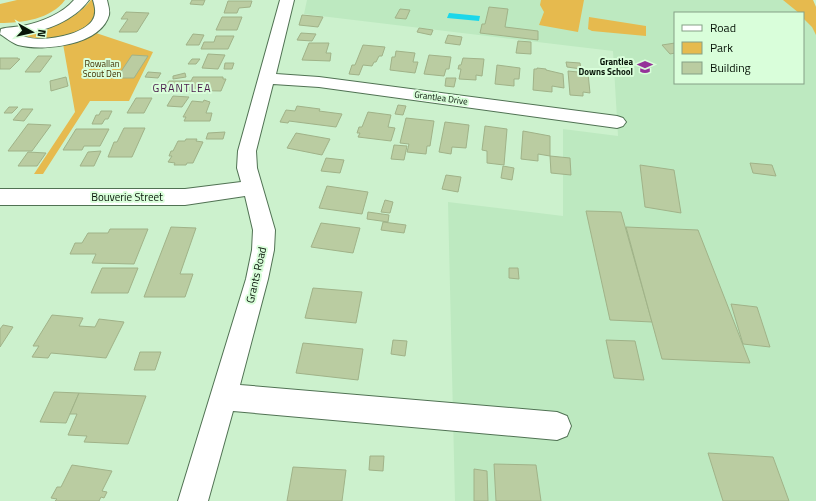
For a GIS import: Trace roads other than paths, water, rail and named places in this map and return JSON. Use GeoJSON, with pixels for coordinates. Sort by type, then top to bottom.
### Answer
{"type":"FeatureCollection","features":[{"type":"Feature","properties":{"kind":"street"},"geometry":{"type":"LineString","coordinates":[[5,32],[28,29],[58,18],[76,7],[82,0]]}},
{"type":"Feature","properties":{"kind":"street"},"geometry":{"type":"LineString","coordinates":[[5,32],[14,38],[23,41],[54,42],[76,37],[89,31],[100,20],[102,15],[100,0]]}},
{"type":"Feature","properties":{"kind":"street","name":"Grants Road"},"geometry":{"type":"LineString","coordinates":[[193,501],[264,250],[264,230],[248,168],[247,151],[287,0]]}},
{"type":"Feature","properties":{"kind":"street","name":"Grantlea Drive"},"geometry":{"type":"LineString","coordinates":[[266,78],[319,82],[617,122]]}},
{"type":"Feature","properties":{"kind":"street","name":"Bouverie Street"},"geometry":{"type":"LineString","coordinates":[[0,197],[185,197],[253,187]]}},
{"type":"Feature","properties":{"kind":"street"},"geometry":{"type":"LineString","coordinates":[[222,397],[556,426]]}},
{"type":"Feature","properties":{"kind":"water"},"geometry":{"type":"Polygon","coordinates":[[[449,13],[480,16],[479,21],[447,18],[449,13]]]}},
{"type":"Feature","properties":{"kind":"place","name":"Grantlea Downs School"},"geometry":{"type":"Point","coordinates":[645,67]}},
{"type":"Feature","properties":{"kind":"district","name":"GRANTLEA"},"geometry":{"type":"Point","coordinates":[182,88]}},
{"type":"Feature","properties":{"kind":"park label","name":"Rowallan Scout Den"},"geometry":{"type":"Point","coordinates":[102,70]}}]}
